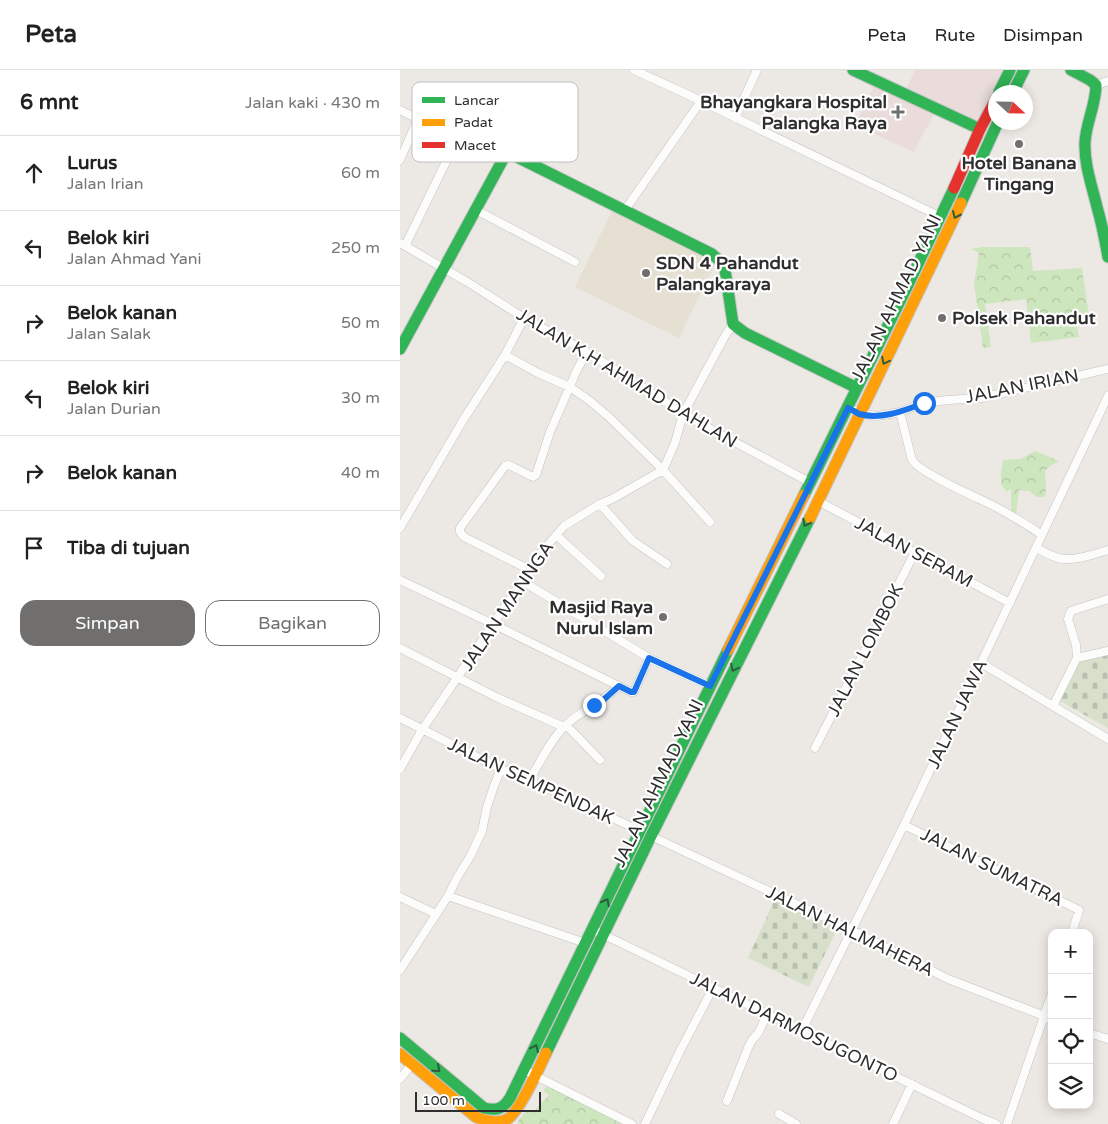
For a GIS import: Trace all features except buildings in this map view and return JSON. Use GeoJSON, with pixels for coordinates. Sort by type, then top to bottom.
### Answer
{"type":"FeatureCollection","features":[{"type":"Feature","properties":{"kind":"main road"},"geometry":{"type":"LineString","coordinates":[[853,70],[980,129]]}},
{"type":"Feature","properties":{"kind":"main road"},"geometry":{"type":"LineString","coordinates":[[1002,85],[1010,70]]}},
{"type":"Feature","properties":{"kind":"main road"},"geometry":{"type":"LineString","coordinates":[[1016,85],[1024,70]]}},
{"type":"Feature","properties":{"kind":"main road"},"geometry":{"type":"LineString","coordinates":[[1071,70],[1096,85],[1087,125],[1085,144],[1088,171],[1108,257]]}},
{"type":"Feature","properties":{"kind":"main road","name":"JALAN AHMAD YANI"},"geometry":{"type":"LineString","coordinates":[[510,1124],[603,934],[710,686],[941,217],[988,114]]}},
{"type":"Feature","properties":{"kind":"main road","name":"JALAN AHMAD YANI"},"geometry":{"type":"LineString","coordinates":[[400,1038],[484,1108],[499,1110],[504,1107],[510,1098],[592,929],[646,834],[818,501],[952,223],[994,130]]}},
{"type":"Feature","properties":{"kind":"main road"},"geometry":{"type":"LineString","coordinates":[[400,349],[502,162]]}},
{"type":"Feature","properties":{"kind":"main road"},"geometry":{"type":"LineString","coordinates":[[527,162],[714,255],[720,260],[726,270],[733,324],[745,333],[857,388]]}},
{"type":"Feature","properties":{"kind":"main road"},"geometry":{"type":"LineString","coordinates":[[744,618],[756,624]]}},
{"type":"Feature","properties":{"kind":"main road"},"geometry":{"type":"LineString","coordinates":[[400,1054],[444,1091],[486,1122],[507,1120],[515,1112]]}},
{"type":"Feature","properties":{"kind":"street"},"geometry":{"type":"LineString","coordinates":[[634,70],[941,217]]}},
{"type":"Feature","properties":{"kind":"street"},"geometry":{"type":"LineString","coordinates":[[735,118],[757,70]]}},
{"type":"Feature","properties":{"kind":"street"},"geometry":{"type":"LineString","coordinates":[[1096,85],[1108,81]]}},
{"type":"Feature","properties":{"kind":"street"},"geometry":{"type":"LineString","coordinates":[[625,210],[701,101]]}},
{"type":"Feature","properties":{"kind":"street"},"geometry":{"type":"LineString","coordinates":[[400,110],[412,116]]}},
{"type":"Feature","properties":{"kind":"street"},"geometry":{"type":"LineString","coordinates":[[400,160],[412,133]]}},
{"type":"Feature","properties":{"kind":"street"},"geometry":{"type":"LineString","coordinates":[[402,245],[445,162]]}},
{"type":"Feature","properties":{"kind":"street"},"geometry":{"type":"LineString","coordinates":[[476,210],[575,262]]}},
{"type":"Feature","properties":{"kind":"street","name":"JALAN K.H AHMAD DAHLAN"},"geometry":{"type":"LineString","coordinates":[[402,245],[469,283],[524,318],[587,352],[683,414],[811,484]]}},
{"type":"Feature","properties":{"kind":"street"},"geometry":{"type":"LineString","coordinates":[[400,528],[462,422],[505,355],[524,318]]}},
{"type":"Feature","properties":{"kind":"street"},"geometry":{"type":"LineString","coordinates":[[663,470],[675,443],[683,414],[733,324]]}},
{"type":"Feature","properties":{"kind":"street"},"geometry":{"type":"LineString","coordinates":[[528,570],[464,537],[460,532],[460,528],[505,466],[509,465],[533,477],[536,475],[550,432],[577,370],[587,352]]}},
{"type":"Feature","properties":{"kind":"street"},"geometry":{"type":"LineString","coordinates":[[505,355],[538,373],[570,387],[610,418],[663,470],[710,522]]}},
{"type":"Feature","properties":{"kind":"street","name":"JALAN IRIAN"},"geometry":{"type":"LineString","coordinates":[[848,408],[859,414],[876,416],[900,412],[924,403],[981,398],[1108,369]]}},
{"type":"Feature","properties":{"kind":"street","name":"JALAN JAWA"},"geometry":{"type":"LineString","coordinates":[[802,1030],[904,825],[1108,396]]}},
{"type":"Feature","properties":{"kind":"street"},"geometry":{"type":"LineString","coordinates":[[900,412],[914,464],[994,506],[1042,534]]}},
{"type":"Feature","properties":{"kind":"street","name":"JALAN MANNGA"},"geometry":{"type":"LineString","coordinates":[[400,769],[422,730],[528,570],[556,535],[564,526],[600,504],[663,470]]}},
{"type":"Feature","properties":{"kind":"street","name":"JALAN SERAM"},"geometry":{"type":"LineString","coordinates":[[818,501],[1010,603]]}},
{"type":"Feature","properties":{"kind":"street"},"geometry":{"type":"LineString","coordinates":[[600,504],[633,541],[667,564]]}},
{"type":"Feature","properties":{"kind":"street"},"geometry":{"type":"LineString","coordinates":[[556,535],[601,576]]}},
{"type":"Feature","properties":{"kind":"street"},"geometry":{"type":"LineString","coordinates":[[1036,548],[1066,559],[1080,558],[1108,550]]}},
{"type":"Feature","properties":{"kind":"street","name":"JALAN LOMBOK"},"geometry":{"type":"LineString","coordinates":[[815,748],[914,552]]}},
{"type":"Feature","properties":{"kind":"street"},"geometry":{"type":"LineString","coordinates":[[400,580],[631,692],[634,692],[649,658]]}},
{"type":"Feature","properties":{"kind":"street"},"geometry":{"type":"LineString","coordinates":[[522,581],[649,658],[710,686]]}},
{"type":"Feature","properties":{"kind":"street"},"geometry":{"type":"LineString","coordinates":[[1053,706],[1077,658],[1076,645],[1068,616],[1071,611],[1108,599]]}},
{"type":"Feature","properties":{"kind":"street"},"geometry":{"type":"LineString","coordinates":[[400,648],[498,698],[565,726],[600,760]]}},
{"type":"Feature","properties":{"kind":"street"},"geometry":{"type":"LineString","coordinates":[[1077,658],[1108,651]]}},
{"type":"Feature","properties":{"kind":"street"},"geometry":{"type":"LineString","coordinates":[[980,663],[1108,738]]}},
{"type":"Feature","properties":{"kind":"street"},"geometry":{"type":"LineString","coordinates":[[529,780],[551,744],[565,726],[602,701],[619,686]]}},
{"type":"Feature","properties":{"kind":"street","name":"JALAN SEMPENDAK"},"geometry":{"type":"LineString","coordinates":[[400,718],[501,769],[646,834]]}},
{"type":"Feature","properties":{"kind":"street"},"geometry":{"type":"LineString","coordinates":[[400,970],[448,896],[471,855],[482,831],[501,769]]}},
{"type":"Feature","properties":{"kind":"street","name":"JALAN SUMATRA"},"geometry":{"type":"LineString","coordinates":[[904,825],[1079,910],[1073,929]]}},
{"type":"Feature","properties":{"kind":"street","name":"JALAN HALMAHERA"},"geometry":{"type":"LineString","coordinates":[[646,834],[852,930],[948,980],[1048,1018]]}},
{"type":"Feature","properties":{"kind":"street"},"geometry":{"type":"LineString","coordinates":[[448,896],[585,943]]}},
{"type":"Feature","properties":{"kind":"street"},"geometry":{"type":"LineString","coordinates":[[400,897],[436,914]]}},
{"type":"Feature","properties":{"kind":"street","name":"JALAN DARMOSUGONTO"},"geometry":{"type":"LineString","coordinates":[[592,929],[996,1124]]}},
{"type":"Feature","properties":{"kind":"street"},"geometry":{"type":"LineString","coordinates":[[645,1124],[713,988]]}},
{"type":"Feature","properties":{"kind":"street"},"geometry":{"type":"LineString","coordinates":[[727,1101],[748,1048],[752,1040],[760,1032],[768,1014]]}},
{"type":"Feature","properties":{"kind":"street"},"geometry":{"type":"LineString","coordinates":[[1007,1124],[1048,1018]]}},
{"type":"Feature","properties":{"kind":"street"},"geometry":{"type":"LineString","coordinates":[[1093,1034],[1108,1040]]}},
{"type":"Feature","properties":{"kind":"street"},"geometry":{"type":"LineString","coordinates":[[400,1079],[412,1064]]}},
{"type":"Feature","properties":{"kind":"street"},"geometry":{"type":"LineString","coordinates":[[524,1070],[632,1124]]}},
{"type":"Feature","properties":{"kind":"street"},"geometry":{"type":"LineString","coordinates":[[893,1124],[912,1084]]}},
{"type":"Feature","properties":{"kind":"street"},"geometry":{"type":"LineString","coordinates":[[779,1114],[796,1124]]}},
{"type":"Feature","properties":{"kind":"shaded area","name":"Bhayangkara Hospital Palangka Raya"},"geometry":{"type":"Polygon","coordinates":[[[915,70],[1005,70],[998,85],[988,85],[988,105],[980,122],[939,103],[914,152],[855,125],[874,86],[902,99],[915,70]]]}},
{"type":"Feature","properties":{"kind":"shaded area","name":"SDN 4 Pahandut Palangkaraya"},"geometry":{"type":"Polygon","coordinates":[[[613,209],[717,260],[679,338],[575,287],[613,209]]]}},
{"type":"Feature","properties":{"kind":"green space"},"geometry":{"type":"Polygon","coordinates":[[[983,247],[1030,247],[1033,271],[1082,268],[1090,322],[1077,325],[1079,337],[1031,343],[1026,299],[985,304],[991,347],[983,348],[974,284],[979,253],[971,249],[983,247]]]}},
{"type":"Feature","properties":{"kind":"green space"},"geometry":{"type":"Polygon","coordinates":[[[1035,451],[1058,462],[1045,471],[1045,497],[1037,497],[1029,491],[1019,490],[1016,515],[1011,512],[1011,489],[1007,492],[1001,485],[1003,460],[1021,459],[1035,451]]]}},
{"type":"Feature","properties":{"kind":"green space"},"geometry":{"type":"Polygon","coordinates":[[[1108,651],[1108,728],[1060,701],[1080,660],[1108,651]]]}},
{"type":"Feature","properties":{"kind":"green space"},"geometry":{"type":"Polygon","coordinates":[[[775,899],[837,929],[809,987],[748,958],[775,899]]]}},
{"type":"Feature","properties":{"kind":"green space"},"geometry":{"type":"Polygon","coordinates":[[[546,1087],[599,1111],[621,1124],[518,1124],[518,1121],[526,1111],[533,1112],[549,1095],[543,1091],[546,1087]]]}},
{"type":"Feature","properties":{"kind":"traffic: fast"},"geometry":{"type":"LineString","coordinates":[[853,70],[980,129]]}},
{"type":"Feature","properties":{"kind":"traffic: fast"},"geometry":{"type":"LineString","coordinates":[[1002,85],[1010,70]]}},
{"type":"Feature","properties":{"kind":"traffic: fast"},"geometry":{"type":"LineString","coordinates":[[1016,85],[1024,70]]}},
{"type":"Feature","properties":{"kind":"traffic: fast"},"geometry":{"type":"LineString","coordinates":[[1071,70],[1096,85],[1086,135],[1085,150],[1108,257]]}},
{"type":"Feature","properties":{"kind":"traffic: fast"},"geometry":{"type":"LineString","coordinates":[[961,203],[994,130]]}},
{"type":"Feature","properties":{"kind":"traffic: fast"},"geometry":{"type":"LineString","coordinates":[[400,349],[502,162]]}},
{"type":"Feature","properties":{"kind":"traffic: fast"},"geometry":{"type":"LineString","coordinates":[[527,162],[712,254],[721,262],[725,270],[733,324],[745,333],[857,388]]}},
{"type":"Feature","properties":{"kind":"traffic: fast"},"geometry":{"type":"LineString","coordinates":[[804,495],[954,188]]}},
{"type":"Feature","properties":{"kind":"traffic: fast"},"geometry":{"type":"LineString","coordinates":[[546,1053],[651,836],[810,518]]}},
{"type":"Feature","properties":{"kind":"traffic: fast"},"geometry":{"type":"LineString","coordinates":[[400,1038],[484,1108],[499,1108],[507,1102],[728,650]]}},
{"type":"Feature","properties":{"kind":"traffic: slow"},"geometry":{"type":"LineString","coordinates":[[810,518],[961,203]]}},
{"type":"Feature","properties":{"kind":"traffic: slow"},"geometry":{"type":"LineString","coordinates":[[728,650],[804,495]]}},
{"type":"Feature","properties":{"kind":"traffic: slow"},"geometry":{"type":"LineString","coordinates":[[400,1054],[476,1117],[495,1122],[506,1120],[511,1116],[528,1089],[546,1053]]}},
{"type":"Feature","properties":{"kind":"traffic: jam"},"geometry":{"type":"LineString","coordinates":[[954,188],[988,114]]}},
{"type":"Feature","properties":{"kind":"place","name":"Bhayangkara Hospital Palangka Raya"},"geometry":{"type":"Point","coordinates":[898,112]}},
{"type":"Feature","properties":{"kind":"place","name":"Hotel Banana Tingang"},"geometry":{"type":"Point","coordinates":[1019,144]}},
{"type":"Feature","properties":{"kind":"place","name":"SDN 4 Pahandut Palangkaraya"},"geometry":{"type":"Point","coordinates":[646,273]}},
{"type":"Feature","properties":{"kind":"place","name":"Polsek Pahandut"},"geometry":{"type":"Point","coordinates":[942,318]}},
{"type":"Feature","properties":{"kind":"place","name":"Masjid Raya Nurul Islam"},"geometry":{"type":"Point","coordinates":[663,617]}},
{"type":"Feature","properties":{"kind":"route"},"geometry":{"type":"LineString","coordinates":[[594,705],[610,695],[619,686],[634,692],[649,658],[710,686],[848,408],[859,414],[876,416],[900,412],[924,403]]}}]}
